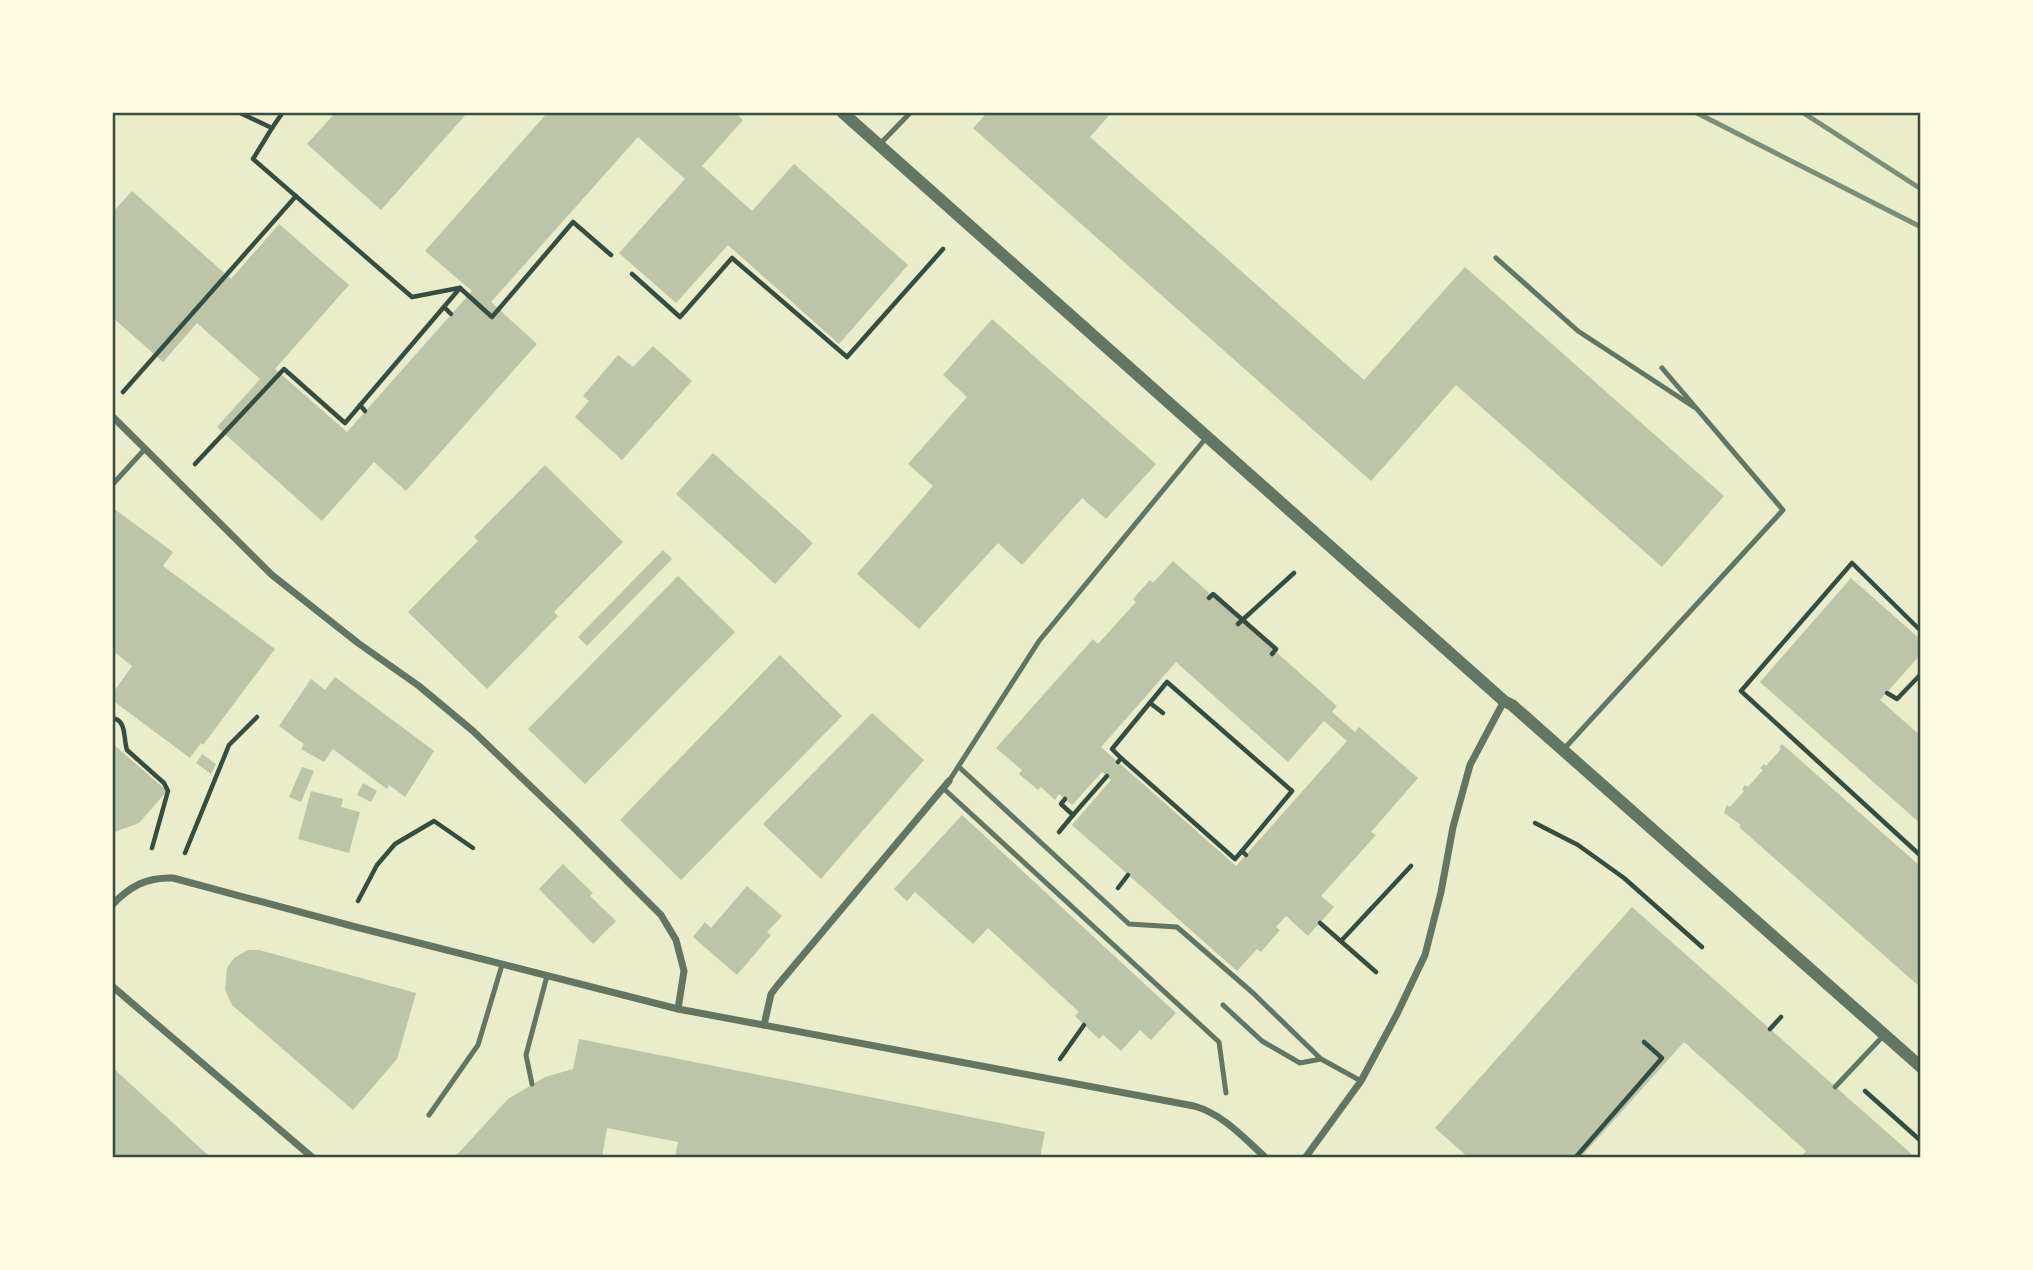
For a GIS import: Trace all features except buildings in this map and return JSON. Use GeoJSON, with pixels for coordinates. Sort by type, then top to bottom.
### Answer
{"type":"FeatureCollection","features":[{"type":"Feature","properties":{"kind":"street"},"geometry":{"type":"LineString","coordinates":[[842,112],[1504,701],[1921,1067]]}},
{"type":"Feature","properties":{"kind":"street"},"geometry":{"type":"LineString","coordinates":[[112,416],[272,575],[358,643],[419,686],[473,731],[661,915],[676,940],[684,971],[678,1009]]}},
{"type":"Feature","properties":{"kind":"street"},"geometry":{"type":"LineString","coordinates":[[1305,1158],[1361,1081],[1425,955],[1453,827],[1470,765],[1504,701]]}},
{"type":"Feature","properties":{"kind":"street"},"geometry":{"type":"LineString","coordinates":[[764,1025],[771,994],[949,781]]}},
{"type":"Feature","properties":{"kind":"street"},"geometry":{"type":"LineString","coordinates":[[112,905],[140,882],[158,877],[173,878],[678,1009],[1206,1109],[1223,1119],[1266,1158]]}},
{"type":"Feature","properties":{"kind":"street"},"geometry":{"type":"LineString","coordinates":[[112,986],[313,1158]]}},
{"type":"Feature","properties":{"kind":"lane"},"geometry":{"type":"LineString","coordinates":[[879,145],[911,112]]}},
{"type":"Feature","properties":{"kind":"lane"},"geometry":{"type":"LineString","coordinates":[[1496,258],[1578,331],[1700,411]]}},
{"type":"Feature","properties":{"kind":"lane"},"geometry":{"type":"LineString","coordinates":[[1563,750],[1783,510],[1662,368]]}},
{"type":"Feature","properties":{"kind":"lane"},"geometry":{"type":"LineString","coordinates":[[949,781],[1040,641],[1208,435]]}},
{"type":"Feature","properties":{"kind":"lane"},"geometry":{"type":"LineString","coordinates":[[112,485],[145,450]]}},
{"type":"Feature","properties":{"kind":"lane"},"geometry":{"type":"LineString","coordinates":[[959,767],[1129,924],[1177,927],[1253,993],[1321,1059],[1361,1081]]}},
{"type":"Feature","properties":{"kind":"lane"},"geometry":{"type":"LineString","coordinates":[[943,788],[1219,1042],[1226,1093]]}},
{"type":"Feature","properties":{"kind":"lane"},"geometry":{"type":"LineString","coordinates":[[429,1115],[478,1045],[502,965]]}},
{"type":"Feature","properties":{"kind":"lane"},"geometry":{"type":"LineString","coordinates":[[531,1084],[526,1055],[547,976]]}},
{"type":"Feature","properties":{"kind":"lane"},"geometry":{"type":"LineString","coordinates":[[1223,1005],[1262,1041],[1300,1063],[1321,1059]]}},
{"type":"Feature","properties":{"kind":"lane"},"geometry":{"type":"LineString","coordinates":[[1835,1087],[1885,1034]]}},
{"type":"Feature","properties":{"kind":"path"},"geometry":{"type":"LineString","coordinates":[[238,112],[272,128]]}},
{"type":"Feature","properties":{"kind":"path"},"geometry":{"type":"LineString","coordinates":[[283,112],[253,159],[412,298],[460,288]]}},
{"type":"Feature","properties":{"kind":"path"},"geometry":{"type":"LineString","coordinates":[[123,392],[296,196]]}},
{"type":"Feature","properties":{"kind":"path"},"geometry":{"type":"LineString","coordinates":[[460,288],[492,317],[573,222],[611,255]]}},
{"type":"Feature","properties":{"kind":"path"},"geometry":{"type":"LineString","coordinates":[[632,274],[680,317],[732,258],[847,357],[943,249]]}},
{"type":"Feature","properties":{"kind":"path"},"geometry":{"type":"LineString","coordinates":[[195,464],[284,369],[345,423],[460,288]]}},
{"type":"Feature","properties":{"kind":"path"},"geometry":{"type":"LineString","coordinates":[[444,307],[451,314]]}},
{"type":"Feature","properties":{"kind":"path"},"geometry":{"type":"LineString","coordinates":[[277,377],[285,378]]}},
{"type":"Feature","properties":{"kind":"path"},"geometry":{"type":"LineString","coordinates":[[360,405],[365,411]]}},
{"type":"Feature","properties":{"kind":"path"},"geometry":{"type":"LineString","coordinates":[[1921,631],[1852,563],[1741,691],[1921,856]]}},
{"type":"Feature","properties":{"kind":"path"},"geometry":{"type":"LineString","coordinates":[[1238,624],[1294,573]]}},
{"type":"Feature","properties":{"kind":"path"},"geometry":{"type":"LineString","coordinates":[[1209,598],[1213,594],[1244,620],[1276,649],[1272,654]]}},
{"type":"Feature","properties":{"kind":"path"},"geometry":{"type":"LineString","coordinates":[[1887,692],[1897,699],[1921,674]]}},
{"type":"Feature","properties":{"kind":"path"},"geometry":{"type":"LineString","coordinates":[[1167,682],[1292,791],[1244,853],[1235,859],[1120,760],[1112,749],[1150,703],[1167,682]]}},
{"type":"Feature","properties":{"kind":"path"},"geometry":{"type":"LineString","coordinates":[[1150,703],[1163,713]]}},
{"type":"Feature","properties":{"kind":"path"},"geometry":{"type":"LineString","coordinates":[[185,853],[229,745],[257,716]]}},
{"type":"Feature","properties":{"kind":"path"},"geometry":{"type":"LineString","coordinates":[[112,718],[120,719],[123,724],[127,750],[164,783],[168,791],[152,848]]}},
{"type":"Feature","properties":{"kind":"path"},"geometry":{"type":"LineString","coordinates":[[1046,847],[1107,776]]}},
{"type":"Feature","properties":{"kind":"path"},"geometry":{"type":"LineString","coordinates":[[1065,799],[1061,804],[1073,815]]}},
{"type":"Feature","properties":{"kind":"path"},"geometry":{"type":"LineString","coordinates":[[358,901],[377,865],[394,844],[434,821],[473,848]]}},
{"type":"Feature","properties":{"kind":"path"},"geometry":{"type":"LineString","coordinates":[[1535,824],[1578,845],[1624,878],[1702,947]]}},
{"type":"Feature","properties":{"kind":"path"},"geometry":{"type":"LineString","coordinates":[[1341,941],[1411,866]]}},
{"type":"Feature","properties":{"kind":"path"},"geometry":{"type":"LineString","coordinates":[[1320,923],[1376,972]]}},
{"type":"Feature","properties":{"kind":"path"},"geometry":{"type":"LineString","coordinates":[[1770,1029],[1781,1017]]}},
{"type":"Feature","properties":{"kind":"path"},"geometry":{"type":"LineString","coordinates":[[1059,1060],[1084,1025]]}},
{"type":"Feature","properties":{"kind":"path"},"geometry":{"type":"LineString","coordinates":[[1575,1158],[1662,1058],[1644,1042]]}},
{"type":"Feature","properties":{"kind":"path"},"geometry":{"type":"LineString","coordinates":[[1865,1091],[1921,1141]]}},
{"type":"Feature","properties":{"kind":"railway"},"geometry":{"type":"LineString","coordinates":[[1695,112],[1921,227]]}},
{"type":"Feature","properties":{"kind":"railway"},"geometry":{"type":"LineString","coordinates":[[1802,112],[1921,189]]}}]}
